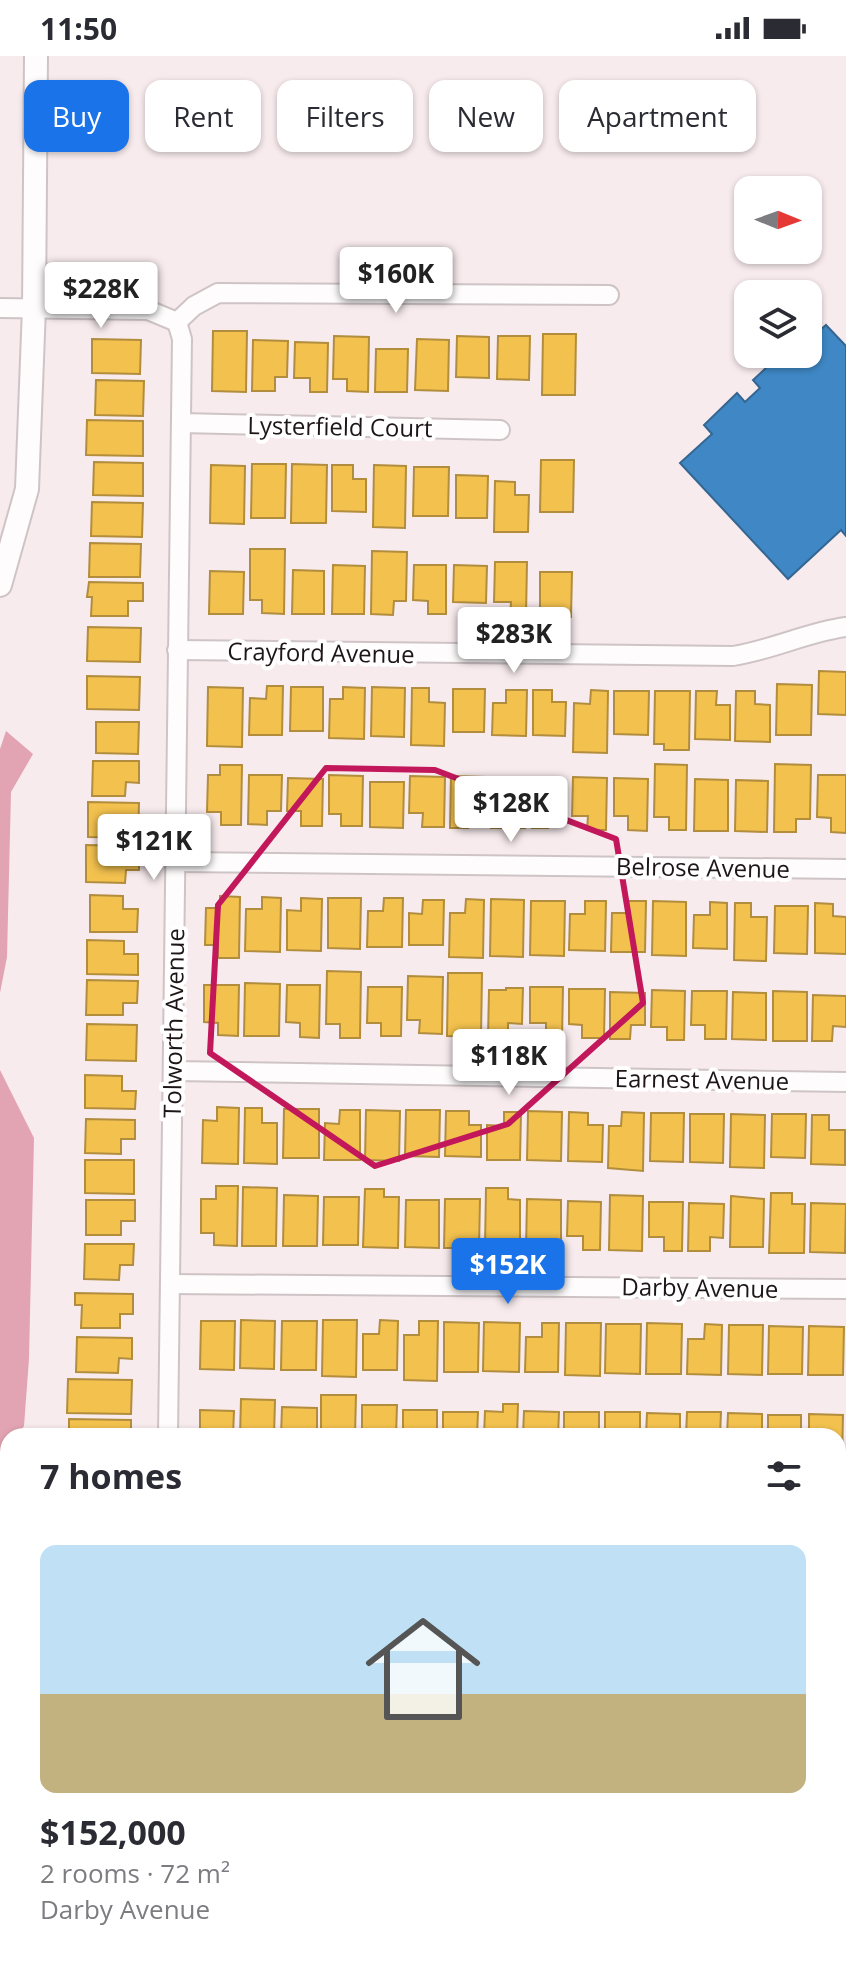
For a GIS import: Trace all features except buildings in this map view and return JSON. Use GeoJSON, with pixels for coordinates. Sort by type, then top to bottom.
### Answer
{"type":"FeatureCollection","features":[{"type":"Feature","properties":{"kind":"street"},"geometry":{"type":"LineString","coordinates":[[0,585],[27,489],[34,308],[36,56]]}},
{"type":"Feature","properties":{"kind":"street"},"geometry":{"type":"LineString","coordinates":[[0,308],[148,310],[177,322],[194,306],[218,293],[609,295]]}},
{"type":"Feature","properties":{"kind":"street","name":"Tolworth Avenue"},"geometry":{"type":"LineString","coordinates":[[168,1428],[182,339],[177,322]]}},
{"type":"Feature","properties":{"kind":"street","name":"Lysterfield Court"},"geometry":{"type":"LineString","coordinates":[[181,423],[500,430]]}},
{"type":"Feature","properties":{"kind":"street","name":"Crayford Avenue"},"geometry":{"type":"LineString","coordinates":[[177,650],[733,656],[764,651],[829,629],[846,627]]}},
{"type":"Feature","properties":{"kind":"street","name":"Belrose Avenue"},"geometry":{"type":"LineString","coordinates":[[176,862],[846,869]]}},
{"type":"Feature","properties":{"kind":"street","name":"Earnest Avenue"},"geometry":{"type":"LineString","coordinates":[[173,1071],[846,1082]]}},
{"type":"Feature","properties":{"kind":"street","name":"Darby Avenue"},"geometry":{"type":"LineString","coordinates":[[170,1284],[846,1289]]}},
{"type":"Feature","properties":{"kind":"highlighted area"},"geometry":{"type":"Polygon","coordinates":[[[326,768],[435,770],[616,839],[643,1003],[508,1124],[375,1166],[210,1053],[218,905],[326,768]]]}},
{"type":"Feature","properties":{"kind":"shaded area"},"geometry":{"type":"Polygon","coordinates":[[[6,731],[33,754],[11,792],[7,957],[0,993],[0,749],[6,731]]]}},
{"type":"Feature","properties":{"kind":"shaded area"},"geometry":{"type":"Polygon","coordinates":[[[0,1070],[34,1138],[29,1359],[24,1426],[0,1428],[0,1070]]]}}]}
